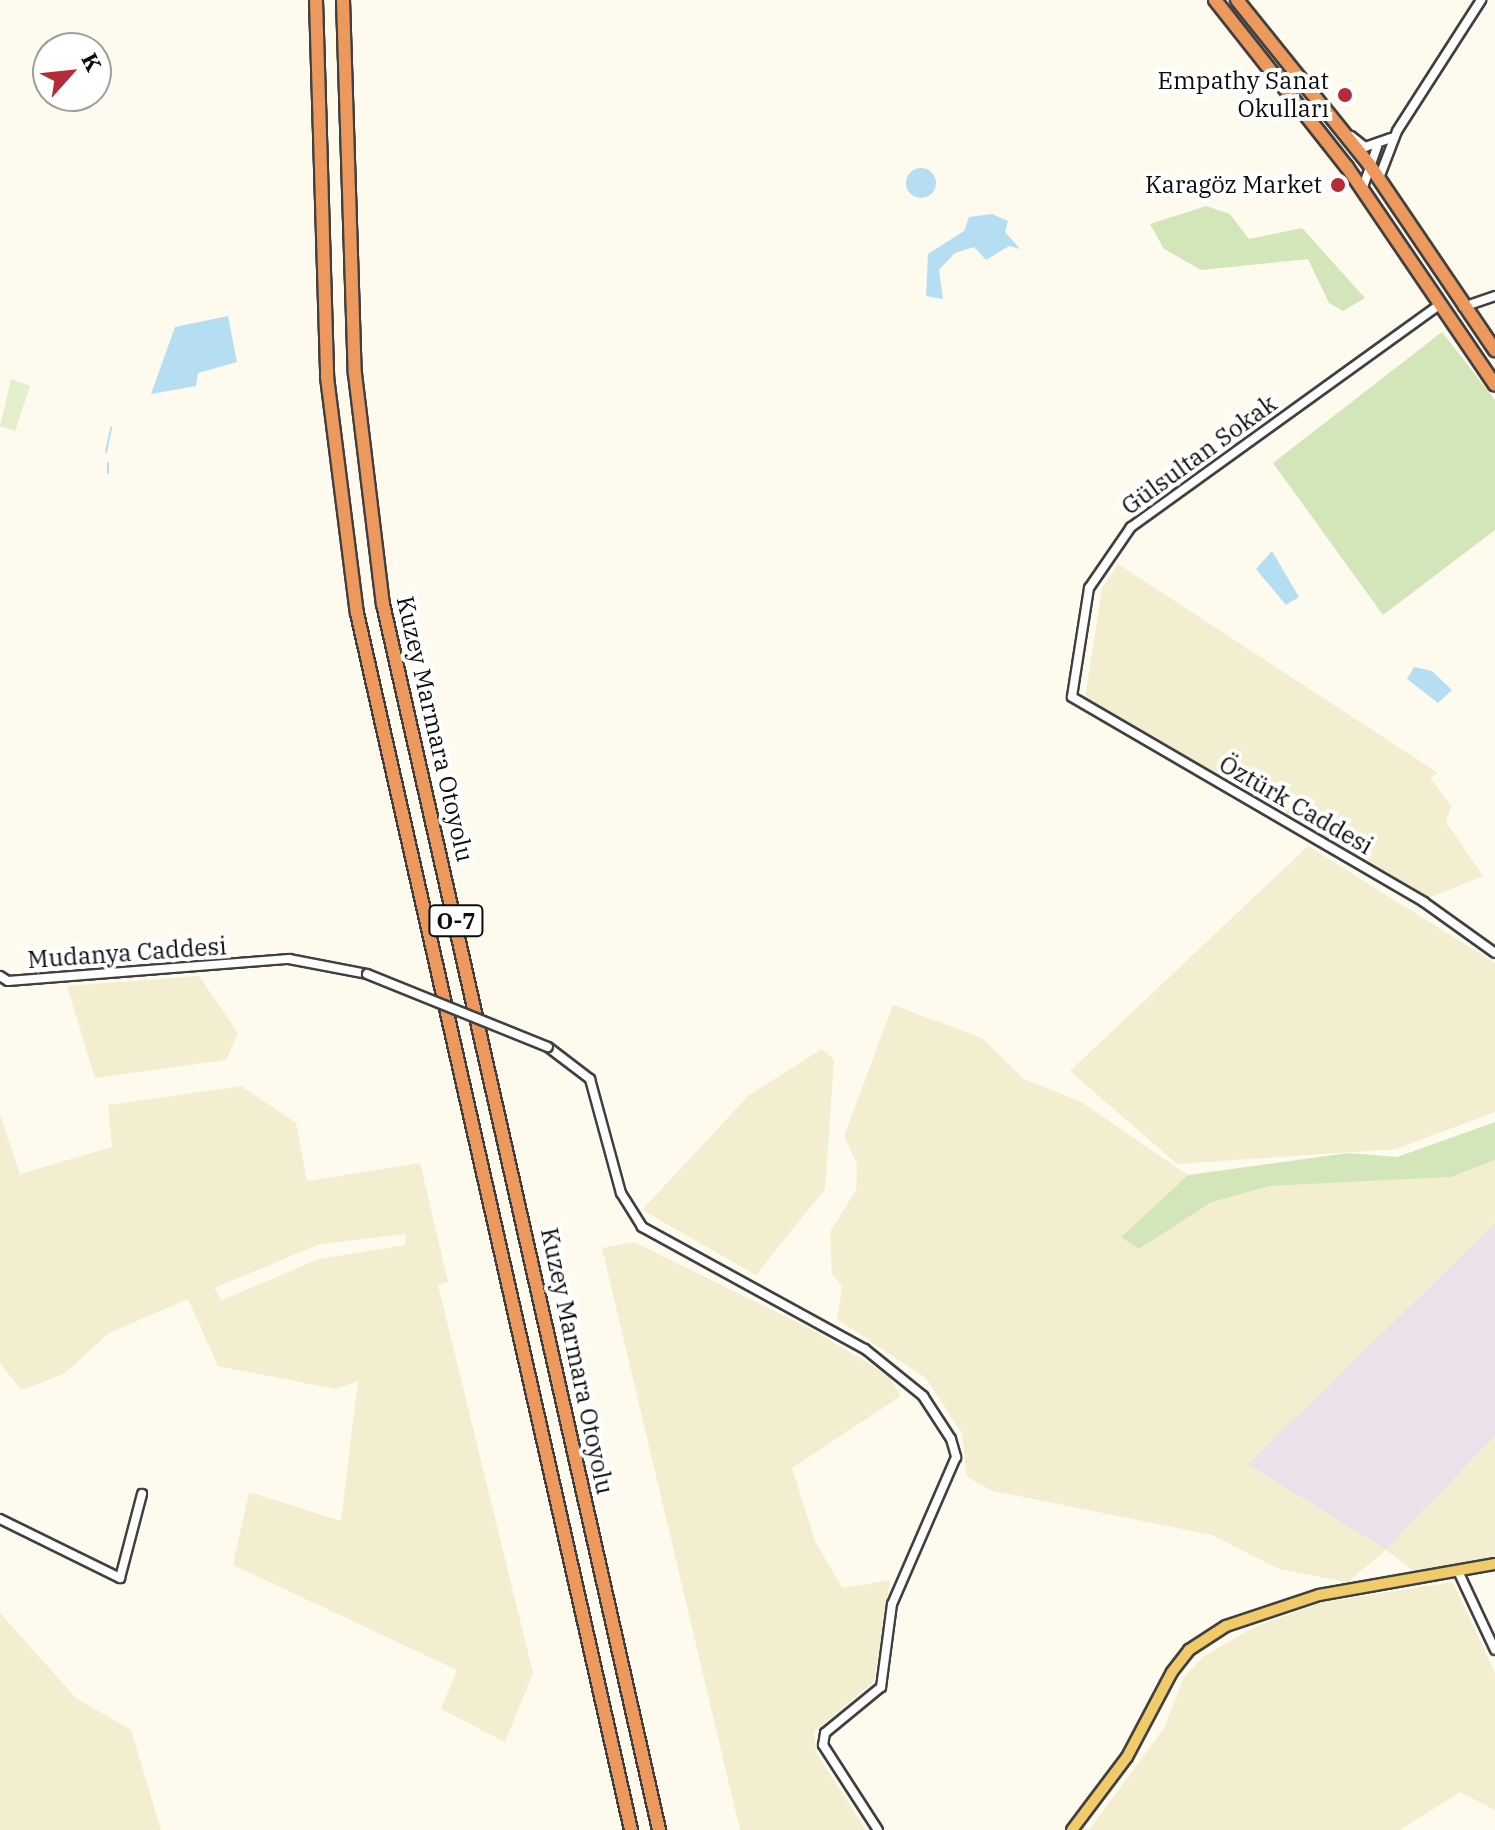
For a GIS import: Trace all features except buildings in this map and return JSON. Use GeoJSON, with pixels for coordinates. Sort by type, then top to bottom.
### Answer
{"type":"FeatureCollection","features":[{"type":"Feature","properties":{"kind":"highway","name":"Kuzey Marmara Otoyolu"},"geometry":{"type":"LineString","coordinates":[[316,0],[327,377],[357,613],[631,1830]]}},
{"type":"Feature","properties":{"kind":"highway","name":"Kuzey Marmara Otoyolu"},"geometry":{"type":"LineString","coordinates":[[343,0],[355,374],[383,604],[659,1830]]}},
{"type":"Feature","properties":{"kind":"highway"},"geometry":{"type":"LineString","coordinates":[[1215,0],[1347,167],[1495,385]]}},
{"type":"Feature","properties":{"kind":"highway"},"geometry":{"type":"LineString","coordinates":[[1237,0],[1371,165],[1463,307],[1495,350]]}},
{"type":"Feature","properties":{"kind":"main road"},"geometry":{"type":"LineString","coordinates":[[1072,1830],[1127,1757],[1189,1650],[1226,1626],[1319,1595],[1495,1564]]}},
{"type":"Feature","properties":{"kind":"street"},"geometry":{"type":"LineString","coordinates":[[1347,167],[1371,165],[1397,131],[1481,0]]}},
{"type":"Feature","properties":{"kind":"street"},"geometry":{"type":"LineString","coordinates":[[1300,104],[1312,91]]}},
{"type":"Feature","properties":{"kind":"street"},"geometry":{"type":"LineString","coordinates":[[1342,129],[1377,147]]}},
{"type":"Feature","properties":{"kind":"street"},"geometry":{"type":"LineString","coordinates":[[1362,190],[1377,147],[1397,131]]}},
{"type":"Feature","properties":{"kind":"street"},"geometry":{"type":"LineString","coordinates":[[1463,307],[1495,296]]}},
{"type":"Feature","properties":{"kind":"street","name":"Gülsultan Sokak"},"geometry":{"type":"LineString","coordinates":[[1072,697],[1089,588],[1124,534],[1439,305]]}},
{"type":"Feature","properties":{"kind":"street","name":"Öztürk Caddesi"},"geometry":{"type":"LineString","coordinates":[[1072,697],[1424,902],[1495,953]]}},
{"type":"Feature","properties":{"kind":"street","name":"Mudanya Caddesi"},"geometry":{"type":"LineString","coordinates":[[0,976],[8,981],[289,959],[367,974],[548,1047],[590,1079],[621,1193],[642,1227],[865,1349],[923,1396],[951,1439],[956,1457],[892,1604],[881,1687],[825,1733],[823,1745],[878,1830]]}},
{"type":"Feature","properties":{"kind":"street"},"geometry":{"type":"LineString","coordinates":[[0,1519],[120,1578],[142,1494]]}},
{"type":"Feature","properties":{"kind":"street"},"geometry":{"type":"LineString","coordinates":[[1458,1571],[1495,1650]]}},
{"type":"Feature","properties":{"kind":"shaded area"},"geometry":{"type":"Polygon","coordinates":[[[1118,564],[1438,773],[1430,778],[1451,806],[1446,822],[1483,876],[1428,898],[1085,699],[1102,588],[1118,564]]]}},
{"type":"Feature","properties":{"kind":"shaded area"},"geometry":{"type":"Polygon","coordinates":[[[1308,846],[1495,963],[1495,1112],[1396,1149],[1177,1164],[1070,1071],[1308,846]]]}},
{"type":"Feature","properties":{"kind":"shaded area"},"geometry":{"type":"Polygon","coordinates":[[[199,976],[238,1033],[226,1060],[95,1078],[67,986],[199,976]]]}},
{"type":"Feature","properties":{"kind":"shaded area"},"geometry":{"type":"Polygon","coordinates":[[[893,1005],[982,1038],[1024,1079],[1080,1101],[1188,1175],[1122,1236],[1139,1249],[1212,1202],[1270,1186],[1451,1177],[1495,1160],[1495,1223],[1248,1464],[1386,1550],[1348,1582],[1279,1569],[1212,1535],[993,1491],[967,1477],[962,1434],[926,1378],[837,1319],[842,1287],[832,1274],[830,1232],[856,1190],[857,1164],[844,1136],[893,1005]]]}},
{"type":"Feature","properties":{"kind":"shaded area"},"geometry":{"type":"Polygon","coordinates":[[[822,1049],[834,1060],[825,1189],[756,1275],[642,1210],[748,1096],[822,1049]]]}},
{"type":"Feature","properties":{"kind":"shaded area"},"geometry":{"type":"Polygon","coordinates":[[[241,1086],[296,1123],[307,1181],[420,1163],[448,1282],[438,1285],[533,1673],[505,1742],[441,1709],[457,1670],[233,1565],[249,1492],[341,1521],[358,1381],[335,1389],[218,1366],[188,1299],[109,1333],[64,1374],[21,1390],[0,1363],[0,1115],[20,1174],[112,1147],[108,1105],[241,1086]],[[406,1234],[320,1244],[214,1288],[222,1300],[319,1259],[405,1245],[406,1234]]]}},
{"type":"Feature","properties":{"kind":"shaded area"},"geometry":{"type":"Polygon","coordinates":[[[1495,1223],[1495,1436],[1386,1550],[1247,1464],[1495,1223]]]}},
{"type":"Feature","properties":{"kind":"shaded area"},"geometry":{"type":"Polygon","coordinates":[[[634,1242],[813,1330],[889,1376],[901,1396],[792,1468],[815,1541],[842,1588],[890,1580],[874,1681],[814,1732],[817,1754],[866,1830],[740,1830],[602,1248],[634,1242]]]}},
{"type":"Feature","properties":{"kind":"shaded area"},"geometry":{"type":"Polygon","coordinates":[[[1495,1436],[1495,1559],[1414,1571],[1386,1550],[1495,1436]]]}},
{"type":"Feature","properties":{"kind":"shaded area"},"geometry":{"type":"Polygon","coordinates":[[[1453,1582],[1495,1673],[1495,1810],[1460,1792],[1400,1830],[1089,1830],[1164,1728],[1184,1677],[1203,1657],[1254,1627],[1324,1602],[1453,1582]]]}},
{"type":"Feature","properties":{"kind":"shaded area"},"geometry":{"type":"Polygon","coordinates":[[[0,1613],[76,1698],[131,1730],[161,1830],[0,1830],[0,1613]]]}},
{"type":"Feature","properties":{"kind":"green space"},"geometry":{"type":"Polygon","coordinates":[[[1206,206],[1230,214],[1249,239],[1302,228],[1365,298],[1343,311],[1329,303],[1308,259],[1201,270],[1164,249],[1150,224],[1206,206]]]}},
{"type":"Feature","properties":{"kind":"green space"},"geometry":{"type":"Polygon","coordinates":[[[1442,332],[1495,400],[1495,530],[1383,615],[1273,463],[1442,332]]]}},
{"type":"Feature","properties":{"kind":"green space"},"geometry":{"type":"Polygon","coordinates":[[[11,379],[30,386],[15,431],[0,426],[11,379]]]}},
{"type":"Feature","properties":{"kind":"green space"},"geometry":{"type":"Polygon","coordinates":[[[1495,1122],[1495,1160],[1451,1177],[1270,1186],[1212,1202],[1139,1249],[1121,1237],[1188,1175],[1348,1153],[1397,1157],[1495,1122]]]}},
{"type":"Feature","properties":{"kind":"water"},"geometry":{"type":"Polygon","coordinates":[[[921,168],[932,172],[936,183],[932,194],[921,198],[910,194],[906,183],[910,172],[921,168]]]}},
{"type":"Feature","properties":{"kind":"water"},"geometry":{"type":"Polygon","coordinates":[[[992,214],[1008,221],[1005,232],[1020,249],[1009,246],[986,260],[974,247],[955,253],[939,270],[943,299],[926,296],[928,254],[964,231],[969,217],[992,214]]]}},
{"type":"Feature","properties":{"kind":"water"},"geometry":{"type":"Polygon","coordinates":[[[228,316],[237,362],[198,373],[196,386],[151,394],[175,327],[228,316]]]}},
{"type":"Feature","properties":{"kind":"water"},"geometry":{"type":"Polygon","coordinates":[[[1272,551],[1299,597],[1286,605],[1256,569],[1272,551]]]}},
{"type":"Feature","properties":{"kind":"water"},"geometry":{"type":"Polygon","coordinates":[[[1414,667],[1432,671],[1452,690],[1438,703],[1407,679],[1414,667]]]}},
{"type":"Feature","properties":{"kind":"waterway"},"geometry":{"type":"LineString","coordinates":[[106,452],[111,428]]}},
{"type":"Feature","properties":{"kind":"waterway"},"geometry":{"type":"LineString","coordinates":[[108,463],[108,473]]}},
{"type":"Feature","properties":{"kind":"place","name":"Empathy Sanat Okulları"},"geometry":{"type":"Point","coordinates":[1345,95]}},
{"type":"Feature","properties":{"kind":"place","name":"Karagöz Market"},"geometry":{"type":"Point","coordinates":[1338,185]}}]}
